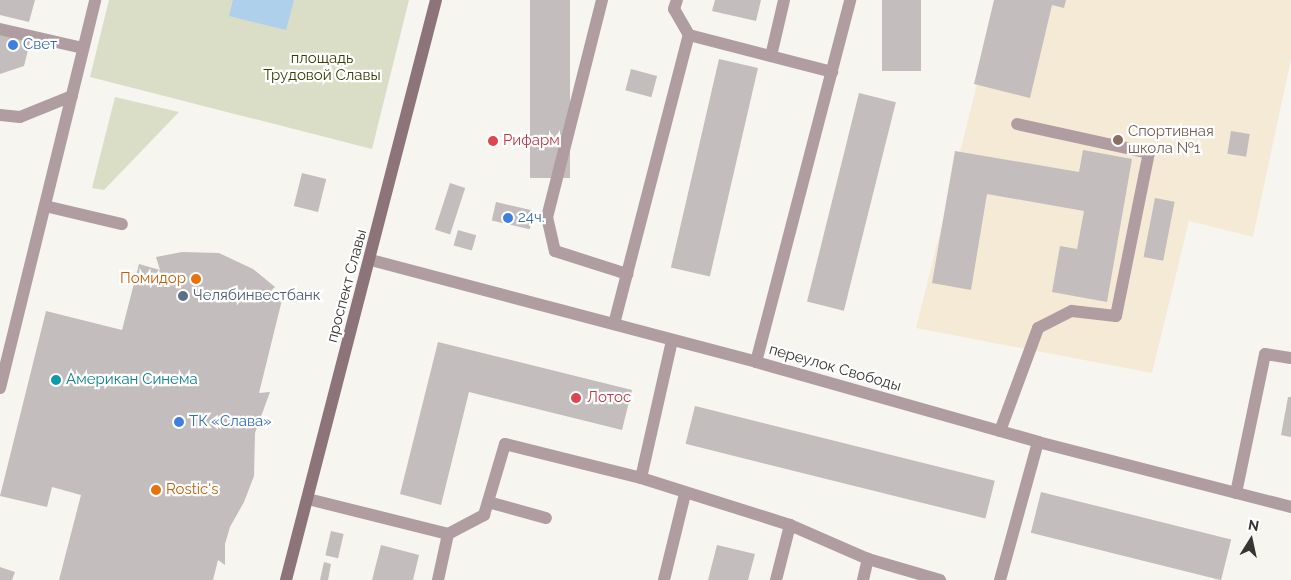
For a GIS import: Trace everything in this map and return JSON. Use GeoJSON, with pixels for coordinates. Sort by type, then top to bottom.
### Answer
{"type":"FeatureCollection","features":[{"type":"Feature","properties":{"kind":"main road","name":"проспект Славы"},"geometry":{"type":"LineString","coordinates":[[286,580],[436,0]]}},
{"type":"Feature","properties":{"kind":"street"},"geometry":{"type":"LineString","coordinates":[[0,388],[95,0]]}},
{"type":"Feature","properties":{"kind":"street"},"geometry":{"type":"LineString","coordinates":[[602,0],[547,217],[555,251],[627,274]]}},
{"type":"Feature","properties":{"kind":"street"},"geometry":{"type":"LineString","coordinates":[[614,324],[688,35],[674,9],[676,0]]}},
{"type":"Feature","properties":{"kind":"street"},"geometry":{"type":"LineString","coordinates":[[771,56],[784,0]]}},
{"type":"Feature","properties":{"kind":"street"},"geometry":{"type":"LineString","coordinates":[[756,362],[850,0]]}},
{"type":"Feature","properties":{"kind":"street"},"geometry":{"type":"LineString","coordinates":[[0,29],[83,48]]}},
{"type":"Feature","properties":{"kind":"street"},"geometry":{"type":"LineString","coordinates":[[688,35],[832,72]]}},
{"type":"Feature","properties":{"kind":"street"},"geometry":{"type":"LineString","coordinates":[[0,115],[20,117],[72,96]]}},
{"type":"Feature","properties":{"kind":"street"},"geometry":{"type":"LineString","coordinates":[[1000,431],[1038,328],[1072,311],[1116,316],[1149,153],[1018,124]]}},
{"type":"Feature","properties":{"kind":"street"},"geometry":{"type":"LineString","coordinates":[[45,206],[122,224]]}},
{"type":"Feature","properties":{"kind":"street","name":"переулок Свободы"},"geometry":{"type":"LineString","coordinates":[[370,260],[756,362],[1038,442],[1291,507]]}},
{"type":"Feature","properties":{"kind":"street"},"geometry":{"type":"LineString","coordinates":[[641,478],[672,340]]}},
{"type":"Feature","properties":{"kind":"street"},"geometry":{"type":"LineString","coordinates":[[1236,494],[1265,354],[1291,358]]}},
{"type":"Feature","properties":{"kind":"street"},"geometry":{"type":"LineString","coordinates":[[1000,580],[1038,442]]}},
{"type":"Feature","properties":{"kind":"street"},"geometry":{"type":"LineString","coordinates":[[308,499],[448,534],[484,515],[505,444],[641,478],[685,494],[790,525],[868,559],[940,580]]}},
{"type":"Feature","properties":{"kind":"street"},"geometry":{"type":"LineString","coordinates":[[664,580],[685,494]]}},
{"type":"Feature","properties":{"kind":"street"},"geometry":{"type":"LineString","coordinates":[[488,502],[546,518]]}},
{"type":"Feature","properties":{"kind":"street"},"geometry":{"type":"LineString","coordinates":[[776,580],[790,525]]}},
{"type":"Feature","properties":{"kind":"street"},"geometry":{"type":"LineString","coordinates":[[438,580],[448,534]]}},
{"type":"Feature","properties":{"kind":"street"},"geometry":{"type":"LineString","coordinates":[[863,580],[868,559]]}},
{"type":"Feature","properties":{"kind":"shaded area","name":"Спортивная школа №1"},"geometry":{"type":"Polygon","coordinates":[[[998,0],[1291,0],[1291,59],[1253,237],[1189,221],[1152,373],[916,328],[998,0]]]}},
{"type":"Feature","properties":{"kind":"green space","name":"площадь Трудовой Славы"},"geometry":{"type":"Polygon","coordinates":[[[109,0],[409,0],[372,149],[90,77],[109,0]]]}},
{"type":"Feature","properties":{"kind":"green space"},"geometry":{"type":"Polygon","coordinates":[[[115,97],[179,112],[104,190],[92,188],[115,97]]]}},
{"type":"Feature","properties":{"kind":"water"},"geometry":{"type":"Polygon","coordinates":[[[233,0],[294,0],[286,30],[229,16],[233,0]]]}},
{"type":"Feature","properties":{"kind":"building"},"geometry":{"type":"Polygon","coordinates":[[[0,0],[35,0],[29,22],[0,15],[0,0]]]}},
{"type":"Feature","properties":{"kind":"building"},"geometry":{"type":"Polygon","coordinates":[[[530,0],[570,0],[570,178],[530,178],[530,0]]]}},
{"type":"Feature","properties":{"kind":"building"},"geometry":{"type":"Polygon","coordinates":[[[715,0],[761,0],[756,21],[712,11],[715,0]]]}},
{"type":"Feature","properties":{"kind":"building"},"geometry":{"type":"Polygon","coordinates":[[[882,0],[921,0],[921,71],[882,71],[882,0]]]}},
{"type":"Feature","properties":{"kind":"building"},"geometry":{"type":"Polygon","coordinates":[[[994,0],[1066,0],[1064,8],[1052,5],[1030,98],[974,84],[994,0]]]}},
{"type":"Feature","properties":{"kind":"building"},"geometry":{"type":"Polygon","coordinates":[[[0,31],[31,38],[24,66],[0,74],[0,31]]]}},
{"type":"Feature","properties":{"kind":"building"},"geometry":{"type":"Polygon","coordinates":[[[719,59],[758,68],[710,277],[671,268],[719,59]]]}},
{"type":"Feature","properties":{"kind":"building"},"geometry":{"type":"Polygon","coordinates":[[[631,69],[657,76],[651,97],[625,90],[631,69]]]}},
{"type":"Feature","properties":{"kind":"building"},"geometry":{"type":"Polygon","coordinates":[[[859,93],[896,102],[844,311],[807,302],[859,93]]]}},
{"type":"Feature","properties":{"kind":"building"},"geometry":{"type":"Polygon","coordinates":[[[1231,131],[1250,134],[1246,157],[1227,154],[1231,131]]]}},
{"type":"Feature","properties":{"kind":"building"},"geometry":{"type":"Polygon","coordinates":[[[1083,150],[1132,159],[1107,302],[1052,292],[1060,246],[1077,249],[1084,211],[987,194],[971,290],[932,283],[955,151],[1079,172],[1083,150]]]}},
{"type":"Feature","properties":{"kind":"building"},"geometry":{"type":"Polygon","coordinates":[[[302,173],[326,179],[318,212],[294,206],[302,173]]]}},
{"type":"Feature","properties":{"kind":"building"},"geometry":{"type":"Polygon","coordinates":[[[450,183],[465,188],[450,235],[435,230],[450,183]]]}},
{"type":"Feature","properties":{"kind":"building"},"geometry":{"type":"Polygon","coordinates":[[[1155,198],[1175,202],[1163,261],[1144,257],[1155,198]]]}},
{"type":"Feature","properties":{"kind":"building"},"geometry":{"type":"Polygon","coordinates":[[[496,202],[534,211],[530,229],[492,221],[496,202]]]}},
{"type":"Feature","properties":{"kind":"building"},"geometry":{"type":"Polygon","coordinates":[[[458,230],[476,235],[472,251],[454,245],[458,230]]]}},
{"type":"Feature","properties":{"kind":"building","name":"ТК «Слава»"},"geometry":{"type":"Polygon","coordinates":[[[182,252],[219,253],[253,269],[275,287],[265,296],[282,300],[259,393],[270,392],[255,433],[254,476],[244,502],[230,527],[225,544],[225,565],[218,560],[213,580],[59,580],[81,495],[52,487],[47,507],[0,496],[46,311],[122,330],[139,264],[160,270],[156,257],[182,252]]]}},
{"type":"Feature","properties":{"kind":"building"},"geometry":{"type":"Polygon","coordinates":[[[438,342],[632,390],[622,430],[469,392],[441,505],[400,494],[438,342]]]}},
{"type":"Feature","properties":{"kind":"building"},"geometry":{"type":"Polygon","coordinates":[[[1288,397],[1291,397],[1291,437],[1281,435],[1288,397]]]}},
{"type":"Feature","properties":{"kind":"building"},"geometry":{"type":"Polygon","coordinates":[[[695,406],[995,481],[985,519],[686,444],[695,406]]]}},
{"type":"Feature","properties":{"kind":"building"},"geometry":{"type":"Polygon","coordinates":[[[1041,492],[1231,539],[1220,580],[1031,533],[1041,492]]]}},
{"type":"Feature","properties":{"kind":"building"},"geometry":{"type":"Polygon","coordinates":[[[331,531],[344,534],[338,558],[325,555],[331,531]]]}},
{"type":"Feature","properties":{"kind":"building"},"geometry":{"type":"Polygon","coordinates":[[[381,545],[419,555],[413,580],[372,580],[381,545]]]}},
{"type":"Feature","properties":{"kind":"building"},"geometry":{"type":"Polygon","coordinates":[[[717,545],[755,554],[748,580],[708,580],[717,545]]]}},
{"type":"Feature","properties":{"kind":"building"},"geometry":{"type":"Polygon","coordinates":[[[324,562],[331,564],[328,580],[320,580],[324,562]]]}},
{"type":"Feature","properties":{"kind":"building"},"geometry":{"type":"Polygon","coordinates":[[[0,567],[15,572],[12,580],[0,580],[0,567]]]}},
{"type":"Feature","properties":{"kind":"place","name":"Свет"},"geometry":{"type":"Point","coordinates":[13,45]}},
{"type":"Feature","properties":{"kind":"place","name":"Спортивная школа №1"},"geometry":{"type":"Point","coordinates":[1118,140]}},
{"type":"Feature","properties":{"kind":"place","name":"Рифарм"},"geometry":{"type":"Point","coordinates":[493,141]}},
{"type":"Feature","properties":{"kind":"place","name":"24ч."},"geometry":{"type":"Point","coordinates":[508,218]}},
{"type":"Feature","properties":{"kind":"place","name":"Помидор"},"geometry":{"type":"Point","coordinates":[196,279]}},
{"type":"Feature","properties":{"kind":"place","name":"Челябинвестбанк"},"geometry":{"type":"Point","coordinates":[183,296]}},
{"type":"Feature","properties":{"kind":"place","name":"Американ Синема"},"geometry":{"type":"Point","coordinates":[56,380]}},
{"type":"Feature","properties":{"kind":"place","name":"Лотос"},"geometry":{"type":"Point","coordinates":[576,398]}},
{"type":"Feature","properties":{"kind":"place","name":"ТК «Слава»"},"geometry":{"type":"Point","coordinates":[179,422]}},
{"type":"Feature","properties":{"kind":"place","name":"Rostiс's"},"geometry":{"type":"Point","coordinates":[156,490]}}]}
